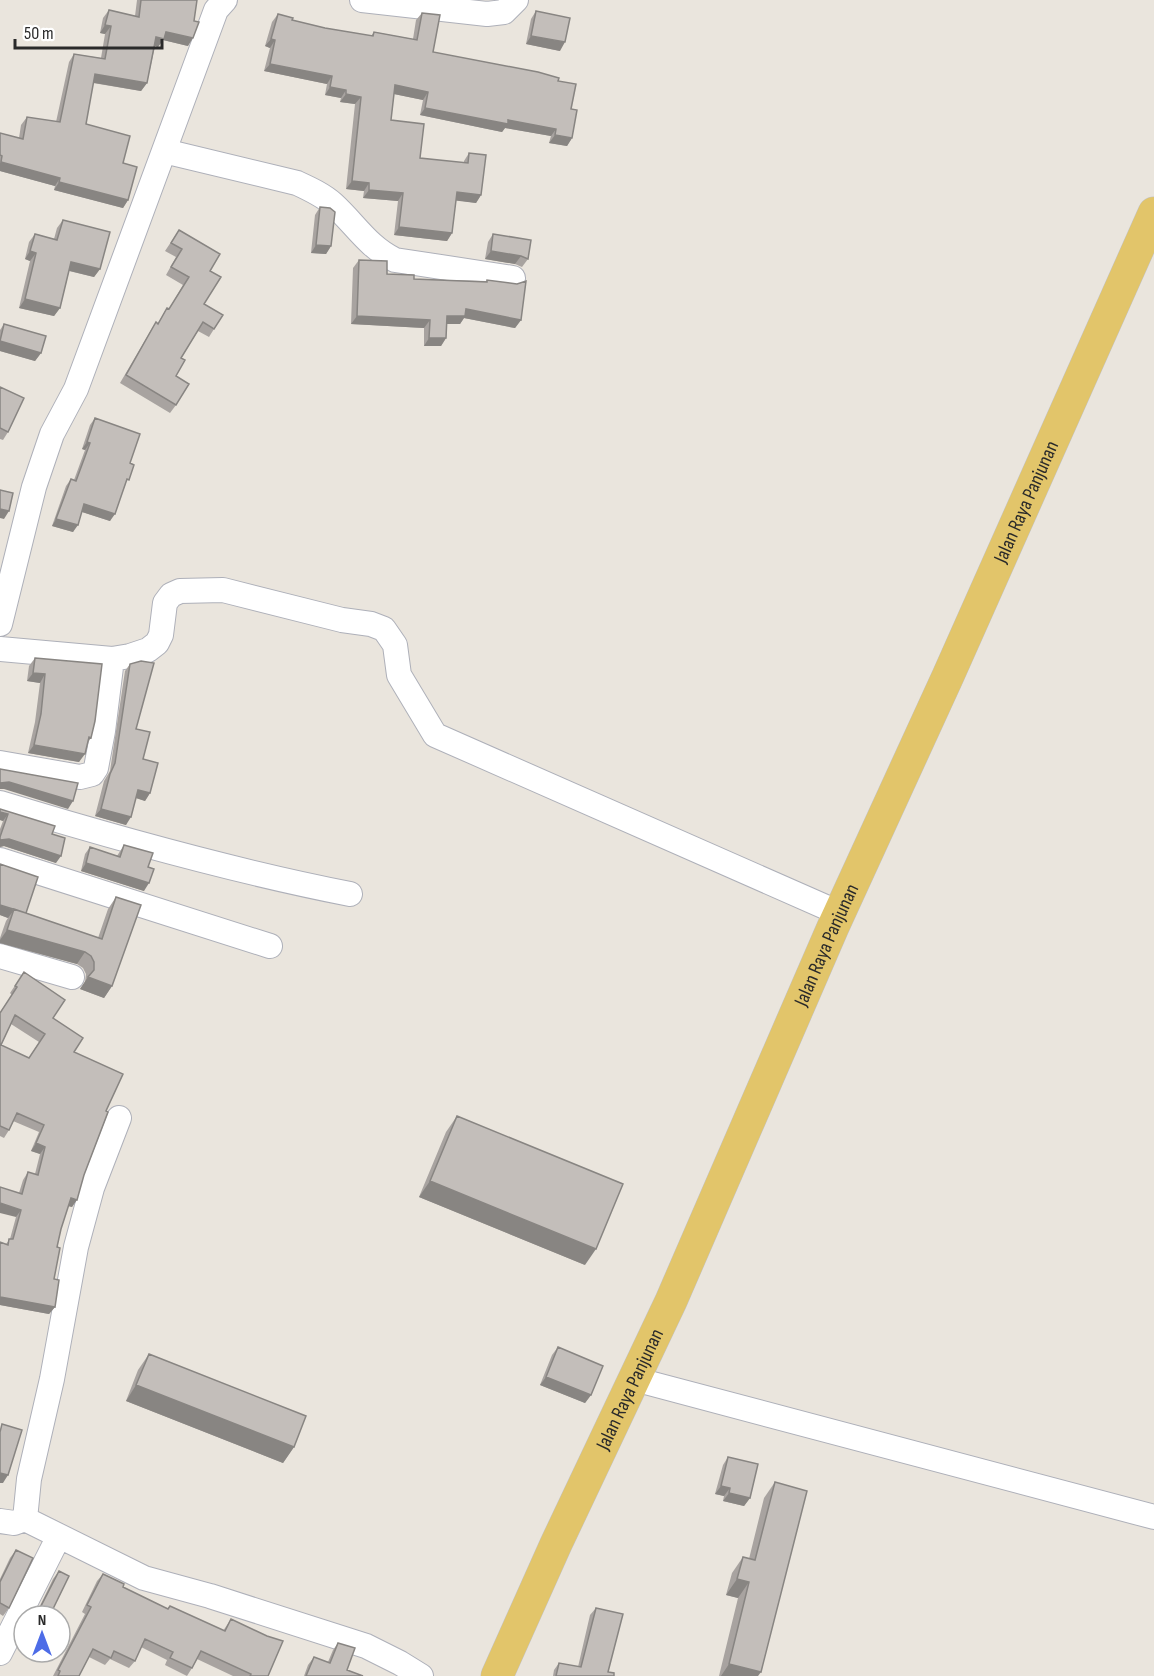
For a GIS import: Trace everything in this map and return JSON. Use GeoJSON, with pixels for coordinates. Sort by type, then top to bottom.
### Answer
{"type":"FeatureCollection","features":[{"type":"Feature","properties":{"kind":"main road","name":"Jalan Raya Panjunan"},"geometry":{"type":"LineString","coordinates":[[497,1676],[556,1544],[650,1383],[753,1115],[839,913],[948,676],[1154,213]]}},
{"type":"Feature","properties":{"kind":"street"},"geometry":{"type":"LineString","coordinates":[[0,624],[34,487],[52,434],[79,381],[216,10],[225,0]]}},
{"type":"Feature","properties":{"kind":"street"},"geometry":{"type":"LineString","coordinates":[[362,0],[487,14],[504,12],[516,0]]}},
{"type":"Feature","properties":{"kind":"street"},"geometry":{"type":"LineString","coordinates":[[164,151],[297,183],[333,204],[369,243],[395,260],[513,278]]}},
{"type":"Feature","properties":{"kind":"street"},"geometry":{"type":"LineString","coordinates":[[0,649],[112,659],[130,656],[148,650],[157,643],[161,635],[165,603],[171,595],[180,591],[223,590],[342,620],[371,624],[384,629],[395,645],[399,675],[435,735],[839,913]]}},
{"type":"Feature","properties":{"kind":"street"},"geometry":{"type":"LineString","coordinates":[[0,763],[80,777],[92,774],[96,768],[103,730],[112,659]]}},
{"type":"Feature","properties":{"kind":"street"},"geometry":{"type":"LineString","coordinates":[[0,803],[162,850],[301,885],[350,894]]}},
{"type":"Feature","properties":{"kind":"street"},"geometry":{"type":"LineString","coordinates":[[0,860],[270,946]]}},
{"type":"Feature","properties":{"kind":"street"},"geometry":{"type":"LineString","coordinates":[[0,956],[72,977]]}},
{"type":"Feature","properties":{"kind":"street"},"geometry":{"type":"LineString","coordinates":[[25,1519],[29,1479],[52,1379],[76,1247],[92,1188],[119,1118]]}},
{"type":"Feature","properties":{"kind":"street"},"geometry":{"type":"LineString","coordinates":[[650,1383],[1154,1517]]}},
{"type":"Feature","properties":{"kind":"street"},"geometry":{"type":"LineString","coordinates":[[0,1521],[14,1523],[25,1519],[144,1578],[210,1596],[366,1646],[421,1676]]}},
{"type":"Feature","properties":{"kind":"street"},"geometry":{"type":"LineString","coordinates":[[0,1653],[59,1536]]}},
{"type":"Feature","properties":{"kind":"building"},"geometry":{"type":"Polygon","coordinates":[[[141,0],[197,0],[194,21],[199,22],[193,38],[166,32],[164,39],[156,37],[147,83],[95,74],[86,124],[130,136],[123,163],[137,167],[128,200],[59,182],[60,178],[1,162],[0,133],[23,139],[27,117],[60,122],[74,54],[105,59],[111,26],[105,25],[109,10],[139,17],[141,0]]]}},
{"type":"Feature","properties":{"kind":"building"},"geometry":{"type":"Polygon","coordinates":[[[536,11],[570,18],[565,42],[531,36],[536,11]]]}},
{"type":"Feature","properties":{"kind":"building"},"geometry":{"type":"Polygon","coordinates":[[[422,13],[440,15],[433,52],[538,72],[559,78],[558,81],[576,84],[571,109],[577,110],[572,138],[555,135],[556,129],[508,120],[508,124],[425,108],[428,92],[395,85],[391,120],[424,124],[420,158],[468,163],[469,153],[486,155],[481,195],[457,192],[452,233],[399,227],[403,193],[369,190],[369,183],[352,181],[361,97],[346,94],[346,90],[330,87],[332,76],[270,64],[275,40],[271,39],[278,14],[325,28],[373,36],[374,32],[417,40],[422,13]]]}},
{"type":"Feature","properties":{"kind":"building"},"geometry":{"type":"Polygon","coordinates":[[[320,207],[330,208],[335,212],[331,246],[316,245],[320,207]]]}},
{"type":"Feature","properties":{"kind":"building"},"geometry":{"type":"Polygon","coordinates":[[[63,220],[110,232],[100,269],[71,262],[60,308],[25,299],[36,253],[30,251],[35,234],[57,240],[63,220]]]}},
{"type":"Feature","properties":{"kind":"building"},"geometry":{"type":"Polygon","coordinates":[[[179,230],[220,254],[210,271],[221,277],[204,304],[223,315],[214,329],[203,322],[181,358],[185,360],[176,376],[189,384],[176,405],[126,375],[156,322],[158,324],[189,277],[171,267],[182,249],[171,243],[179,230]]]}},
{"type":"Feature","properties":{"kind":"building"},"geometry":{"type":"Polygon","coordinates":[[[493,234],[531,240],[528,259],[491,251],[493,234]]]}},
{"type":"Feature","properties":{"kind":"building"},"geometry":{"type":"Polygon","coordinates":[[[359,260],[387,261],[387,274],[414,275],[414,279],[487,282],[487,280],[517,284],[526,281],[521,320],[466,309],[465,316],[447,316],[446,338],[429,338],[430,320],[357,316],[359,260]]]}},
{"type":"Feature","properties":{"kind":"building"},"geometry":{"type":"Polygon","coordinates":[[[4,324],[46,336],[41,353],[0,341],[4,324]]]}},
{"type":"Feature","properties":{"kind":"building"},"geometry":{"type":"Polygon","coordinates":[[[0,387],[24,398],[8,432],[0,428],[0,387]]]}},
{"type":"Feature","properties":{"kind":"building"},"geometry":{"type":"Polygon","coordinates":[[[95,418],[140,434],[130,463],[134,465],[115,514],[84,504],[78,525],[56,519],[71,479],[76,481],[90,443],[87,442],[95,418]]]}},
{"type":"Feature","properties":{"kind":"building"},"geometry":{"type":"Polygon","coordinates":[[[0,490],[13,493],[9,511],[0,509],[0,490]]]}},
{"type":"Feature","properties":{"kind":"building"},"geometry":{"type":"Polygon","coordinates":[[[35,658],[102,664],[95,721],[85,754],[34,745],[41,714],[45,674],[33,673],[35,658]]]}},
{"type":"Feature","properties":{"kind":"building"},"geometry":{"type":"Polygon","coordinates":[[[141,661],[154,663],[136,729],[150,732],[143,759],[158,763],[150,793],[138,790],[131,817],[101,809],[115,763],[130,664],[141,661]]]}},
{"type":"Feature","properties":{"kind":"building"},"geometry":{"type":"Polygon","coordinates":[[[0,769],[78,783],[73,801],[9,782],[0,783],[0,769]]]}},
{"type":"Feature","properties":{"kind":"building"},"geometry":{"type":"Polygon","coordinates":[[[0,809],[55,826],[52,834],[65,838],[61,856],[9,839],[0,840],[8,814],[0,812],[0,809]]]}},
{"type":"Feature","properties":{"kind":"building"},"geometry":{"type":"Polygon","coordinates":[[[124,845],[153,853],[148,867],[154,869],[149,883],[86,863],[90,847],[120,857],[124,845]]]}},
{"type":"Feature","properties":{"kind":"building"},"geometry":{"type":"Polygon","coordinates":[[[0,864],[38,877],[26,913],[0,905],[0,864]]]}},
{"type":"Feature","properties":{"kind":"building"},"geometry":{"type":"Polygon","coordinates":[[[116,897],[141,905],[112,986],[88,977],[94,970],[94,962],[85,952],[7,930],[14,909],[102,939],[116,897]]]}},
{"type":"Feature","properties":{"kind":"building"},"geometry":{"type":"Polygon","coordinates":[[[24,972],[65,1000],[53,1018],[83,1038],[74,1052],[123,1074],[106,1111],[108,1112],[77,1200],[71,1198],[61,1229],[54,1279],[59,1280],[55,1307],[1,1297],[0,1300],[0,1242],[8,1245],[9,1239],[13,1239],[21,1210],[0,1203],[0,1187],[22,1194],[28,1172],[38,1175],[45,1147],[36,1143],[44,1125],[17,1113],[9,1130],[0,1126],[0,1013],[17,987],[15,986],[24,972]],[[15,1015],[1,1045],[29,1058],[45,1034],[15,1015]]]}},
{"type":"Feature","properties":{"kind":"building"},"geometry":{"type":"Polygon","coordinates":[[[457,1116],[623,1184],[596,1249],[430,1181],[457,1116]]]}},
{"type":"Feature","properties":{"kind":"building"},"geometry":{"type":"Polygon","coordinates":[[[558,1347],[603,1366],[591,1395],[546,1377],[558,1347]]]}},
{"type":"Feature","properties":{"kind":"building"},"geometry":{"type":"Polygon","coordinates":[[[149,1354],[306,1416],[294,1447],[136,1385],[149,1354]]]}},
{"type":"Feature","properties":{"kind":"building"},"geometry":{"type":"Polygon","coordinates":[[[2,1424],[22,1430],[8,1475],[0,1473],[2,1424]]]}},
{"type":"Feature","properties":{"kind":"building"},"geometry":{"type":"Polygon","coordinates":[[[728,1457],[758,1464],[750,1498],[729,1493],[730,1488],[721,1486],[728,1457]]]}},
{"type":"Feature","properties":{"kind":"building"},"geometry":{"type":"Polygon","coordinates":[[[775,1482],[807,1491],[761,1672],[729,1664],[749,1582],[737,1579],[743,1557],[755,1560],[775,1482]]]}},
{"type":"Feature","properties":{"kind":"building"},"geometry":{"type":"Polygon","coordinates":[[[16,1550],[33,1558],[9,1608],[0,1603],[0,1582],[16,1550]]]}},
{"type":"Feature","properties":{"kind":"building"},"geometry":{"type":"Polygon","coordinates":[[[59,1571],[69,1576],[55,1604],[42,1604],[59,1571]]]}},
{"type":"Feature","properties":{"kind":"building"},"geometry":{"type":"Polygon","coordinates":[[[103,1574],[124,1584],[123,1587],[168,1609],[170,1606],[225,1631],[231,1619],[283,1641],[268,1676],[250,1676],[251,1674],[201,1651],[192,1668],[170,1658],[173,1652],[145,1639],[135,1661],[114,1651],[111,1658],[93,1649],[79,1676],[58,1676],[61,1664],[72,1664],[72,1643],[91,1607],[87,1605],[103,1574]]]}},
{"type":"Feature","properties":{"kind":"building"},"geometry":{"type":"Polygon","coordinates":[[[596,1608],[623,1614],[608,1672],[614,1673],[614,1676],[556,1676],[559,1663],[581,1667],[596,1608]]]}},
{"type":"Feature","properties":{"kind":"building"},"geometry":{"type":"Polygon","coordinates":[[[338,1643],[355,1648],[347,1670],[363,1676],[306,1676],[314,1657],[330,1663],[338,1643]]]}}]}
